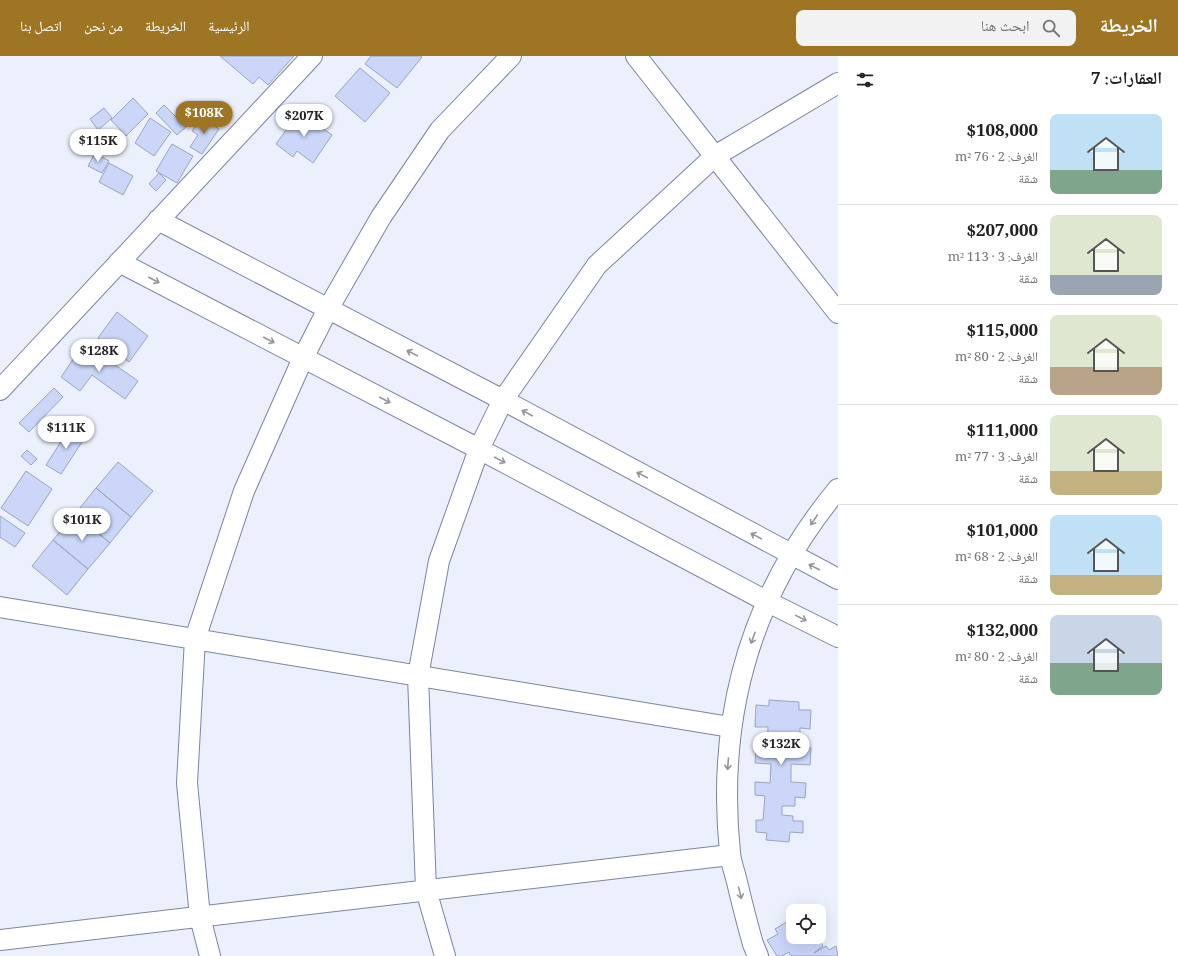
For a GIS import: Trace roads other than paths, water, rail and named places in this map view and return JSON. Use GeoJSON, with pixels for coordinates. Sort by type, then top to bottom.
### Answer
{"type":"FeatureCollection","features":[{"type":"Feature","properties":{"kind":"street"},"geometry":{"type":"LineString","coordinates":[[0,390],[312,56]]}},
{"type":"Feature","properties":{"kind":"street"},"geometry":{"type":"LineString","coordinates":[[210,956],[200,917],[187,783],[195,639],[244,491],[304,358],[328,309],[381,217],[440,130],[511,56]]}},
{"type":"Feature","properties":{"kind":"street"},"geometry":{"type":"LineString","coordinates":[[636,56],[838,313]]}},
{"type":"Feature","properties":{"kind":"street"},"geometry":{"type":"LineString","coordinates":[[445,956],[426,890],[418,676],[439,561],[479,449],[503,400],[597,265],[715,156],[838,83]]}},
{"type":"Feature","properties":{"kind":"street"},"geometry":{"type":"LineString","coordinates":[[158,220],[503,400],[838,579]]}},
{"type":"Feature","properties":{"kind":"street"},"geometry":{"type":"LineString","coordinates":[[119,262],[479,449],[766,601],[838,637]]}},
{"type":"Feature","properties":{"kind":"street"},"geometry":{"type":"LineString","coordinates":[[758,956],[753,944],[730,855],[726,791],[730,727],[744,663],[766,601],[790,554],[817,515],[838,490]]}},
{"type":"Feature","properties":{"kind":"street"},"geometry":{"type":"LineString","coordinates":[[0,607],[730,727]]}},
{"type":"Feature","properties":{"kind":"street"},"geometry":{"type":"LineString","coordinates":[[0,940],[730,855]]}}]}
